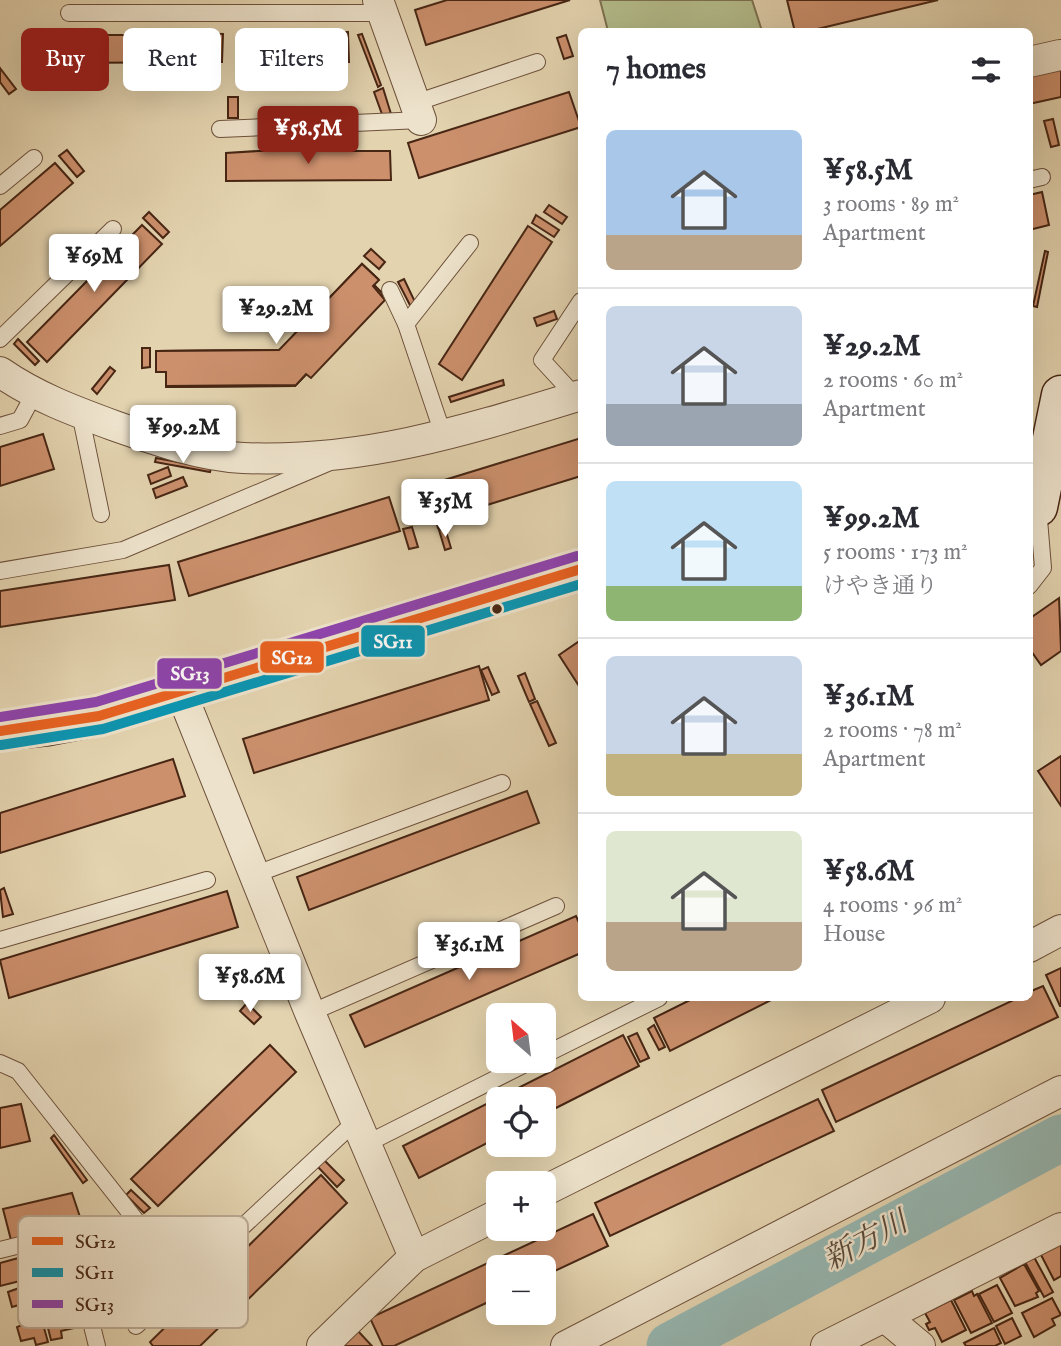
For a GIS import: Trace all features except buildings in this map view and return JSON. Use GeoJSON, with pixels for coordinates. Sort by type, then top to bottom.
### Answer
{"type":"FeatureCollection","features":[{"type":"Feature","properties":{"kind":"street"},"geometry":{"type":"LineString","coordinates":[[380,6],[418,112]]}},
{"type":"Feature","properties":{"kind":"street"},"geometry":{"type":"LineString","coordinates":[[1033,61],[1060,55]]}},
{"type":"Feature","properties":{"kind":"street"},"geometry":{"type":"LineString","coordinates":[[0,372],[34,394],[80,413],[156,440],[242,458],[346,455],[444,437],[578,396]]}},
{"type":"Feature","properties":{"kind":"street"},"geometry":{"type":"LineString","coordinates":[[1043,509],[1061,395]]}},
{"type":"Feature","properties":{"kind":"street"},"geometry":{"type":"LineString","coordinates":[[0,731],[99,716],[578,570]]}},
{"type":"Feature","properties":{"kind":"street"},"geometry":{"type":"LineString","coordinates":[[181,692],[310,1013],[414,1257]]}},
{"type":"Feature","properties":{"kind":"street"},"geometry":{"type":"LineString","coordinates":[[1033,945],[1061,930]]}},
{"type":"Feature","properties":{"kind":"street"},"geometry":{"type":"LineString","coordinates":[[556,1185],[924,1001]]}},
{"type":"Feature","properties":{"kind":"street"},"geometry":{"type":"LineString","coordinates":[[566,1346],[1061,1091]]}},
{"type":"Feature","properties":{"kind":"street"},"geometry":{"type":"LineString","coordinates":[[322,1346],[414,1257],[486,1221]]}},
{"type":"Feature","properties":{"kind":"street"},"geometry":{"type":"LineString","coordinates":[[826,1346],[1061,1228]]}},
{"type":"Feature","properties":{"kind":"street"},"geometry":{"type":"LineString","coordinates":[[885,1317],[920,1346]]}},
{"type":"Feature","properties":{"kind":"lane"},"geometry":{"type":"LineString","coordinates":[[69,13],[380,6]]}},
{"type":"Feature","properties":{"kind":"lane"},"geometry":{"type":"LineString","coordinates":[[220,129],[418,112],[537,62]]}},
{"type":"Feature","properties":{"kind":"lane"},"geometry":{"type":"LineString","coordinates":[[0,186],[34,158]]}},
{"type":"Feature","properties":{"kind":"lane"},"geometry":{"type":"LineString","coordinates":[[0,339],[113,229]]}},
{"type":"Feature","properties":{"kind":"lane"},"geometry":{"type":"LineString","coordinates":[[406,324],[470,243]]}},
{"type":"Feature","properties":{"kind":"lane"},"geometry":{"type":"LineString","coordinates":[[390,290],[406,324],[444,437]]}},
{"type":"Feature","properties":{"kind":"lane"},"geometry":{"type":"LineString","coordinates":[[578,306],[542,359],[578,396]]}},
{"type":"Feature","properties":{"kind":"lane"},"geometry":{"type":"LineString","coordinates":[[0,426],[20,420],[34,394]]}},
{"type":"Feature","properties":{"kind":"lane"},"geometry":{"type":"LineString","coordinates":[[80,413],[101,514]]}},
{"type":"Feature","properties":{"kind":"lane"},"geometry":{"type":"LineString","coordinates":[[0,571],[123,550],[346,455]]}},
{"type":"Feature","properties":{"kind":"lane"},"geometry":{"type":"LineString","coordinates":[[1033,581],[1043,568],[1043,509]]}},
{"type":"Feature","properties":{"kind":"lane"},"geometry":{"type":"LineString","coordinates":[[256,874],[502,783]]}},
{"type":"Feature","properties":{"kind":"lane"},"geometry":{"type":"LineString","coordinates":[[0,940],[207,880]]}},
{"type":"Feature","properties":{"kind":"lane"},"geometry":{"type":"LineString","coordinates":[[310,1013],[556,906]]}},
{"type":"Feature","properties":{"kind":"lane"},"geometry":{"type":"LineString","coordinates":[[556,1049],[653,1001]]}},
{"type":"Feature","properties":{"kind":"lane"},"geometry":{"type":"LineString","coordinates":[[0,1063],[18,1071],[132,1216]]}},
{"type":"Feature","properties":{"kind":"lane"},"geometry":{"type":"LineString","coordinates":[[248,1226],[361,1133],[502,1073]]}},
{"type":"Feature","properties":{"kind":"lane"},"geometry":{"type":"LineString","coordinates":[[0,1250],[18,1246]]}},
{"type":"Feature","properties":{"kind":"lane"},"geometry":{"type":"LineString","coordinates":[[93,1328],[97,1346]]}},
{"type":"Feature","properties":{"kind":"green space"},"geometry":{"type":"Polygon","coordinates":[[[600,0],[752,0],[761,28],[607,28],[600,0]]]}},
{"type":"Feature","properties":{"kind":"waterway","name":"新方川"},"geometry":{"type":"LineString","coordinates":[[670,1346],[1061,1138]]}},
{"type":"Feature","properties":{"kind":"transit line","name":"SG13"},"geometry":{"type":"LineString","coordinates":[[0,717],[96,702],[577,556]]}},
{"type":"Feature","properties":{"kind":"transit line","name":"SG12"},"geometry":{"type":"LineString","coordinates":[[0,731],[99,716],[578,570]]}},
{"type":"Feature","properties":{"kind":"transit line","name":"SG11"},"geometry":{"type":"LineString","coordinates":[[1,745],[103,729],[578,585]]}}]}
